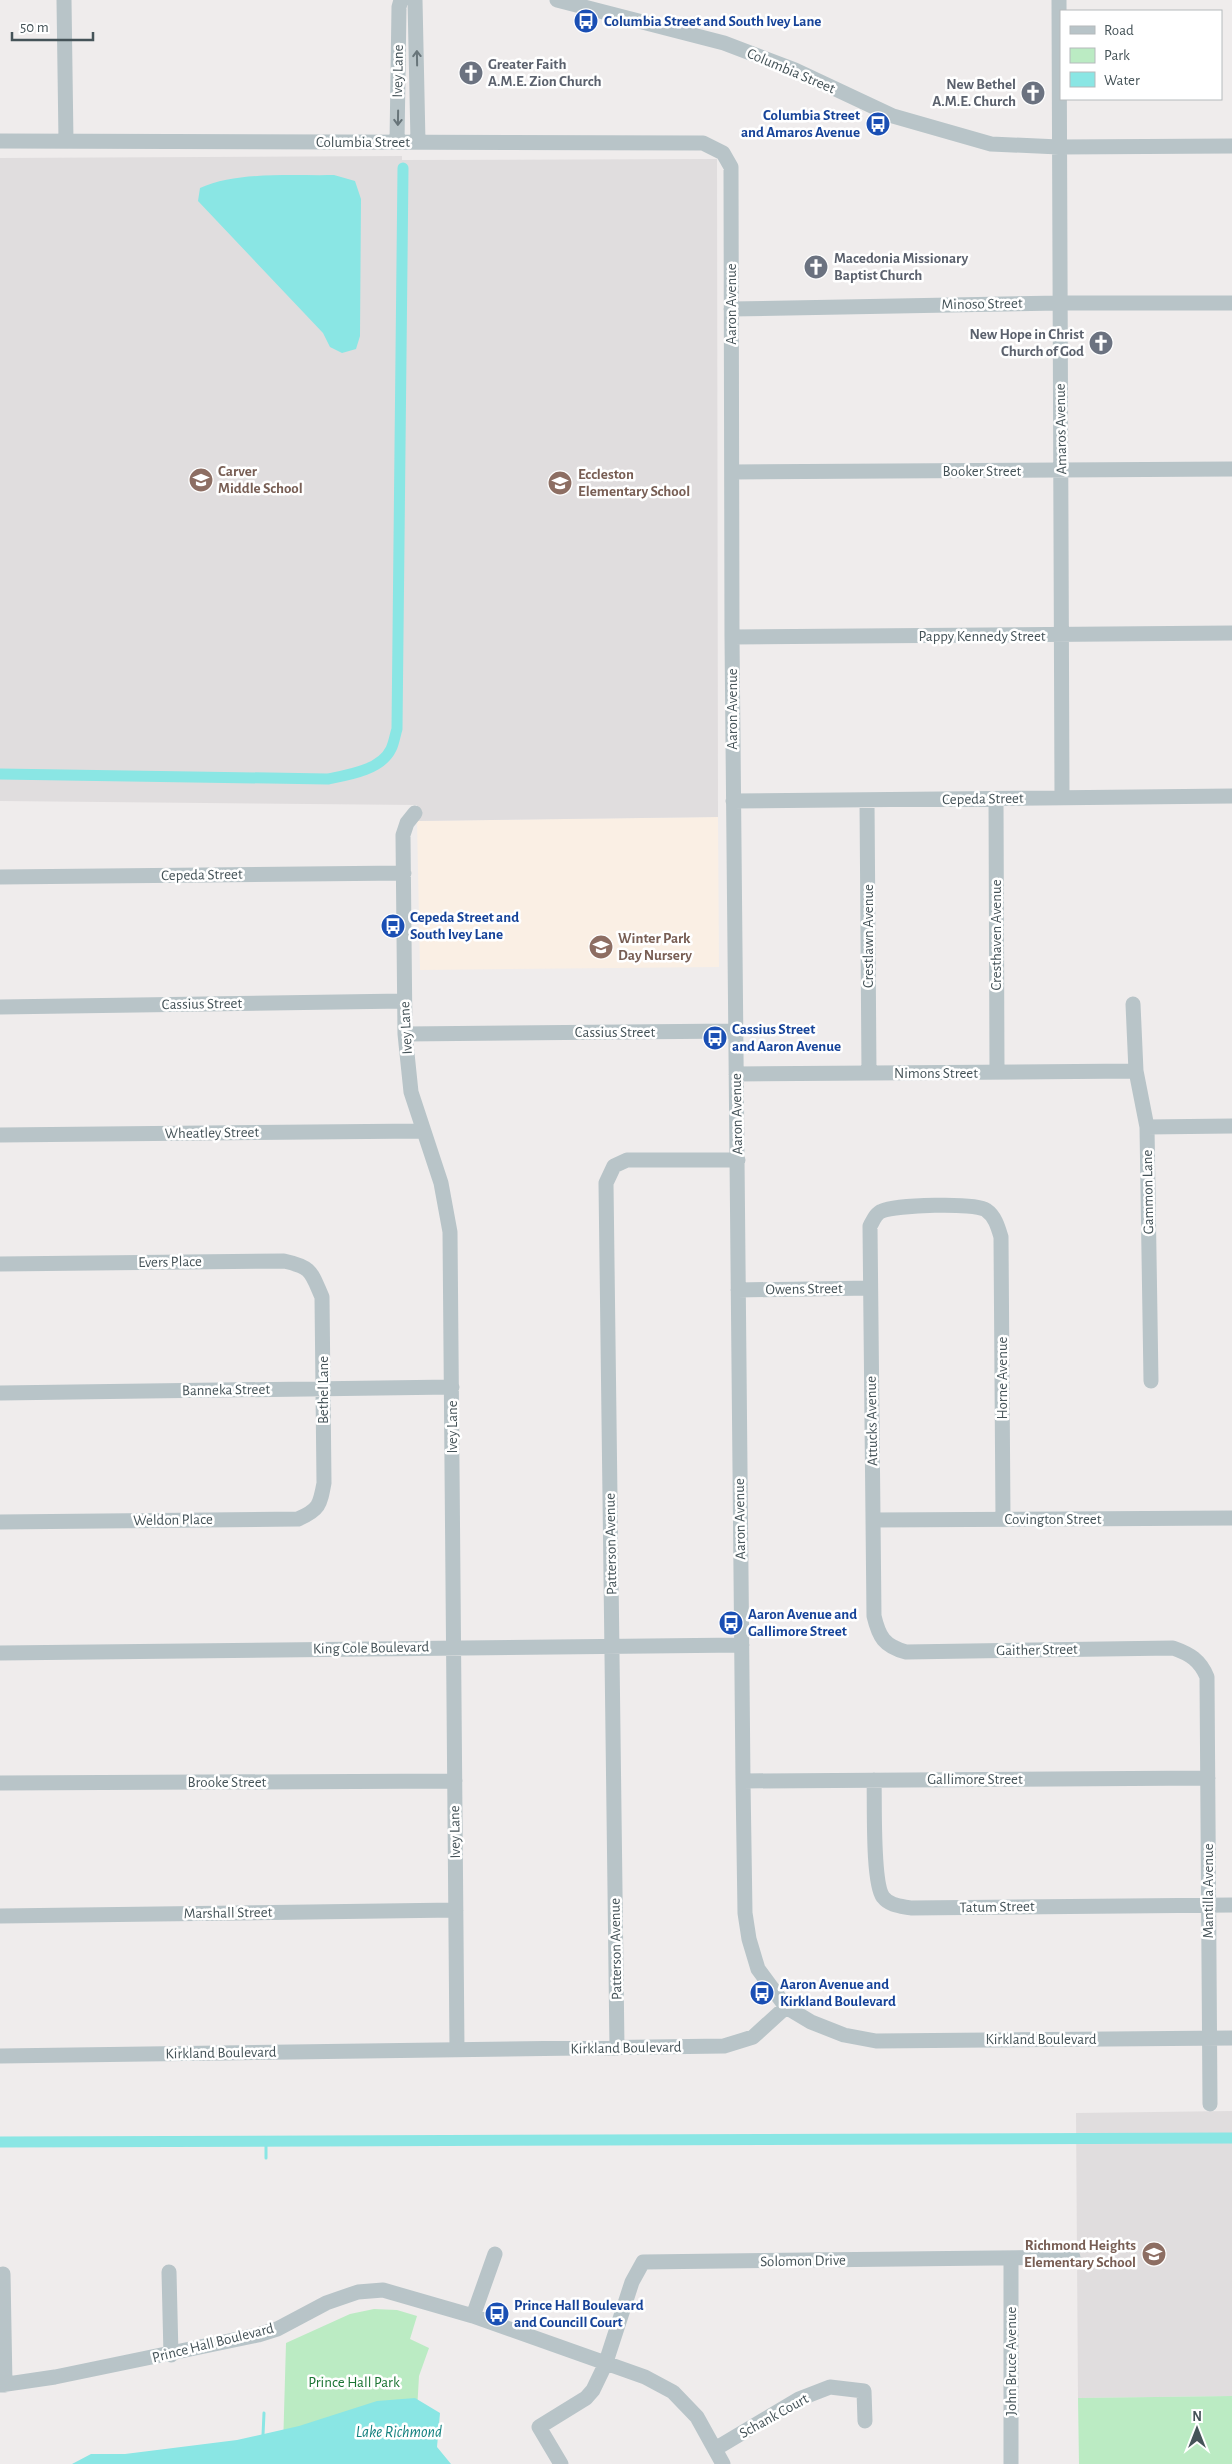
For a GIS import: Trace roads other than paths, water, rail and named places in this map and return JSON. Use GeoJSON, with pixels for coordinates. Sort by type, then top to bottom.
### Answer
{"type":"FeatureCollection","features":[{"type":"Feature","properties":{"kind":"street"},"geometry":{"type":"LineString","coordinates":[[64,0],[66,141]]}},
{"type":"Feature","properties":{"kind":"street","name":"Ivey Lane"},"geometry":{"type":"LineString","coordinates":[[398,142],[399,7],[401,0]]}},
{"type":"Feature","properties":{"kind":"street","name":"Ivey Lane"},"geometry":{"type":"LineString","coordinates":[[415,0],[418,142]]}},
{"type":"Feature","properties":{"kind":"street","name":"Columbia Street"},"geometry":{"type":"LineString","coordinates":[[557,0],[724,43],[795,70],[893,116],[992,144],[1059,147],[1232,146]]}},
{"type":"Feature","properties":{"kind":"street","name":"Amaros Avenue"},"geometry":{"type":"LineString","coordinates":[[1059,0],[1062,798]]}},
{"type":"Feature","properties":{"kind":"street","name":"Columbia Street"},"geometry":{"type":"LineString","coordinates":[[0,141],[703,143],[723,152]]}},
{"type":"Feature","properties":{"kind":"street","name":"Aaron Avenue"},"geometry":{"type":"LineString","coordinates":[[723,152],[731,167],[733,801],[745,1913],[749,1939],[758,1969],[786,2007]]}},
{"type":"Feature","properties":{"kind":"street","name":"Minoso Street"},"geometry":{"type":"LineString","coordinates":[[731,309],[1060,303],[1232,303]]}},
{"type":"Feature","properties":{"kind":"street","name":"Booker Street"},"geometry":{"type":"LineString","coordinates":[[732,472],[1232,469]]}},
{"type":"Feature","properties":{"kind":"street","name":"Pappy Kennedy Street"},"geometry":{"type":"LineString","coordinates":[[732,637],[1232,633]]}},
{"type":"Feature","properties":{"kind":"street","name":"Cepeda Street"},"geometry":{"type":"LineString","coordinates":[[733,801],[1232,796]]}},
{"type":"Feature","properties":{"kind":"street","name":"Cresthaven Avenue"},"geometry":{"type":"LineString","coordinates":[[996,799],[997,1072]]}},
{"type":"Feature","properties":{"kind":"street","name":"Crestlawn Avenue"},"geometry":{"type":"LineString","coordinates":[[868,800],[869,1073]]}},
{"type":"Feature","properties":{"kind":"street","name":"Ivey Lane"},"geometry":{"type":"LineString","coordinates":[[415,813],[407,824],[404,835],[405,1034],[411,1092],[441,1183],[450,1232],[458,2050]]}},
{"type":"Feature","properties":{"kind":"street","name":"Cepeda Street"},"geometry":{"type":"LineString","coordinates":[[0,877],[404,873]]}},
{"type":"Feature","properties":{"kind":"street","name":"Cassius Street"},"geometry":{"type":"LineString","coordinates":[[0,1007],[404,1001]]}},
{"type":"Feature","properties":{"kind":"street","name":"Gammon Lane"},"geometry":{"type":"LineString","coordinates":[[1133,1004],[1136,1071],[1147,1127],[1151,1381]]}},
{"type":"Feature","properties":{"kind":"street","name":"Cassius Street"},"geometry":{"type":"LineString","coordinates":[[405,1034],[736,1031]]}},
{"type":"Feature","properties":{"kind":"street","name":"Nimons Street"},"geometry":{"type":"LineString","coordinates":[[736,1074],[1136,1071]]}},
{"type":"Feature","properties":{"kind":"street"},"geometry":{"type":"LineString","coordinates":[[1147,1127],[1232,1126]]}},
{"type":"Feature","properties":{"kind":"street","name":"Wheatley Street"},"geometry":{"type":"LineString","coordinates":[[0,1135],[423,1131]]}},
{"type":"Feature","properties":{"kind":"street","name":"Patterson Avenue"},"geometry":{"type":"LineString","coordinates":[[617,2048],[606,1183],[614,1166],[627,1160],[738,1160]]}},
{"type":"Feature","properties":{"kind":"street","name":"Attucks Avenue"},"geometry":{"type":"LineString","coordinates":[[874,1616],[870,1226],[879,1212],[896,1207],[972,1206],[986,1210],[997,1222],[1001,1237]]}},
{"type":"Feature","properties":{"kind":"street","name":"Horne Avenue"},"geometry":{"type":"LineString","coordinates":[[1001,1237],[1003,1519]]}},
{"type":"Feature","properties":{"kind":"street","name":"Evers Place"},"geometry":{"type":"LineString","coordinates":[[0,1264],[284,1261],[303,1266],[313,1275],[322,1297]]}},
{"type":"Feature","properties":{"kind":"street","name":"Owens Street"},"geometry":{"type":"LineString","coordinates":[[738,1290],[870,1288]]}},
{"type":"Feature","properties":{"kind":"street","name":"Bethel Lane"},"geometry":{"type":"LineString","coordinates":[[322,1297],[324,1482]]}},
{"type":"Feature","properties":{"kind":"street","name":"Banneka Street"},"geometry":{"type":"LineString","coordinates":[[0,1393],[452,1387]]}},
{"type":"Feature","properties":{"kind":"street","name":"Weldon Place"},"geometry":{"type":"LineString","coordinates":[[0,1522],[298,1519],[313,1512],[321,1501],[324,1482]]}},
{"type":"Feature","properties":{"kind":"street","name":"Covington Street"},"geometry":{"type":"LineString","coordinates":[[873,1520],[1232,1518]]}},
{"type":"Feature","properties":{"kind":"street","name":"Gaither Street"},"geometry":{"type":"LineString","coordinates":[[874,1616],[878,1633],[890,1648],[906,1652],[1173,1648],[1188,1653],[1201,1664],[1207,1677]]}},
{"type":"Feature","properties":{"kind":"street","name":"King Cole Boulevard"},"geometry":{"type":"LineString","coordinates":[[0,1653],[742,1644]]}},
{"type":"Feature","properties":{"kind":"street","name":"Mantilla Avenue"},"geometry":{"type":"LineString","coordinates":[[1207,1677],[1210,2104]]}},
{"type":"Feature","properties":{"kind":"street","name":"Gallimore Street"},"geometry":{"type":"LineString","coordinates":[[743,1781],[1208,1778]]}},
{"type":"Feature","properties":{"kind":"street","name":"Tatum Street"},"geometry":{"type":"LineString","coordinates":[[874,1780],[877,1877],[882,1896],[892,1904],[911,1908],[1232,1905]]}},
{"type":"Feature","properties":{"kind":"street","name":"Brooke Street"},"geometry":{"type":"LineString","coordinates":[[0,1783],[455,1781]]}},
{"type":"Feature","properties":{"kind":"street","name":"Marshall Street"},"geometry":{"type":"LineString","coordinates":[[0,1916],[456,1910]]}},
{"type":"Feature","properties":{"kind":"street","name":"Kirkland Boulevard"},"geometry":{"type":"LineString","coordinates":[[0,2056],[724,2046],[753,2037],[786,2007],[811,2022],[844,2035],[876,2041],[1232,2038]]}},
{"type":"Feature","properties":{"kind":"street"},"geometry":{"type":"LineString","coordinates":[[473,2316],[495,2254]]}},
{"type":"Feature","properties":{"kind":"street","name":"Solomon Drive"},"geometry":{"type":"LineString","coordinates":[[605,2364],[632,2282],[643,2262],[1073,2257]]}},
{"type":"Feature","properties":{"kind":"street","name":"John Bruce Avenue"},"geometry":{"type":"LineString","coordinates":[[1010,2259],[1011,2464]]}},
{"type":"Feature","properties":{"kind":"street"},"geometry":{"type":"LineString","coordinates":[[169,2272],[171,2355]]}},
{"type":"Feature","properties":{"kind":"street"},"geometry":{"type":"LineString","coordinates":[[2,2385],[3,2274]]}},
{"type":"Feature","properties":{"kind":"street","name":"Prince Hall Boulevard"},"geometry":{"type":"LineString","coordinates":[[2,2385],[55,2378],[171,2355],[258,2335],[277,2328],[326,2303],[358,2292],[384,2290],[473,2316],[644,2378],[673,2392],[697,2417],[723,2464]]}},
{"type":"Feature","properties":{"kind":"street"},"geometry":{"type":"LineString","coordinates":[[561,2464],[539,2426],[586,2398],[593,2390],[605,2364]]}},
{"type":"Feature","properties":{"kind":"street","name":"Schank Court"},"geometry":{"type":"LineString","coordinates":[[714,2449],[799,2399],[830,2387],[864,2391],[865,2421]]}},
{"type":"Feature","properties":{"kind":"water"},"geometry":{"type":"Polygon","coordinates":[[[334,175],[355,181],[361,199],[360,336],[356,349],[342,353],[330,347],[323,333],[198,201],[200,188],[231,179],[266,176],[334,175]]]}},
{"type":"Feature","properties":{"kind":"water","name":"Lake Richmond"},"geometry":{"type":"Polygon","coordinates":[[[415,2398],[440,2413],[437,2447],[451,2464],[72,2464],[91,2454],[125,2454],[237,2440],[299,2426],[377,2401],[415,2398]]]}},
{"type":"Feature","properties":{"kind":"waterway"},"geometry":{"type":"LineString","coordinates":[[0,774],[328,779],[372,767],[380,762],[391,749],[397,729],[403,168]]}},
{"type":"Feature","properties":{"kind":"waterway"},"geometry":{"type":"LineString","coordinates":[[0,2142],[1232,2138]]}},
{"type":"Feature","properties":{"kind":"waterway"},"geometry":{"type":"LineString","coordinates":[[266,2141],[266,2158]]}},
{"type":"Feature","properties":{"kind":"waterway"},"geometry":{"type":"LineString","coordinates":[[263,2435],[264,2413]]}},
{"type":"Feature","properties":{"kind":"place","name":"Columbia Street and South Ivey Lane"},"geometry":{"type":"Point","coordinates":[586,21]}},
{"type":"Feature","properties":{"kind":"place","name":"Greater Faith A.M.E. Zion Church"},"geometry":{"type":"Point","coordinates":[471,73]}},
{"type":"Feature","properties":{"kind":"place","name":"New Bethel A.M.E. Church"},"geometry":{"type":"Point","coordinates":[1033,93]}},
{"type":"Feature","properties":{"kind":"place","name":"Columbia Street and Amaros Avenue"},"geometry":{"type":"Point","coordinates":[878,124]}},
{"type":"Feature","properties":{"kind":"place","name":"Macedonia Missionary Baptist Church"},"geometry":{"type":"Point","coordinates":[816,267]}},
{"type":"Feature","properties":{"kind":"place","name":"New Hope in Christ Church of God"},"geometry":{"type":"Point","coordinates":[1101,343]}},
{"type":"Feature","properties":{"kind":"place","name":"Carver Middle School"},"geometry":{"type":"Point","coordinates":[201,480]}},
{"type":"Feature","properties":{"kind":"place","name":"Eccleston Elementary School"},"geometry":{"type":"Point","coordinates":[560,483]}},
{"type":"Feature","properties":{"kind":"place","name":"Cepeda Street and South Ivey Lane"},"geometry":{"type":"Point","coordinates":[393,926]}},
{"type":"Feature","properties":{"kind":"place","name":"Winter Park Day Nursery"},"geometry":{"type":"Point","coordinates":[601,947]}},
{"type":"Feature","properties":{"kind":"place","name":"Cassius Street and Aaron Avenue"},"geometry":{"type":"Point","coordinates":[715,1038]}},
{"type":"Feature","properties":{"kind":"place","name":"Aaron Avenue and Gallimore Street"},"geometry":{"type":"Point","coordinates":[731,1623]}},
{"type":"Feature","properties":{"kind":"place","name":"Aaron Avenue and Kirkland Boulevard"},"geometry":{"type":"Point","coordinates":[762,1993]}},
{"type":"Feature","properties":{"kind":"place","name":"Richmond Heights Elementary School"},"geometry":{"type":"Point","coordinates":[1154,2254]}},
{"type":"Feature","properties":{"kind":"place","name":"Prince Hall Boulevard and Councill Court"},"geometry":{"type":"Point","coordinates":[497,2314]}},
{"type":"Feature","properties":{"kind":"park label","name":"Prince Hall Park"},"geometry":{"type":"Point","coordinates":[354,2382]}}]}
